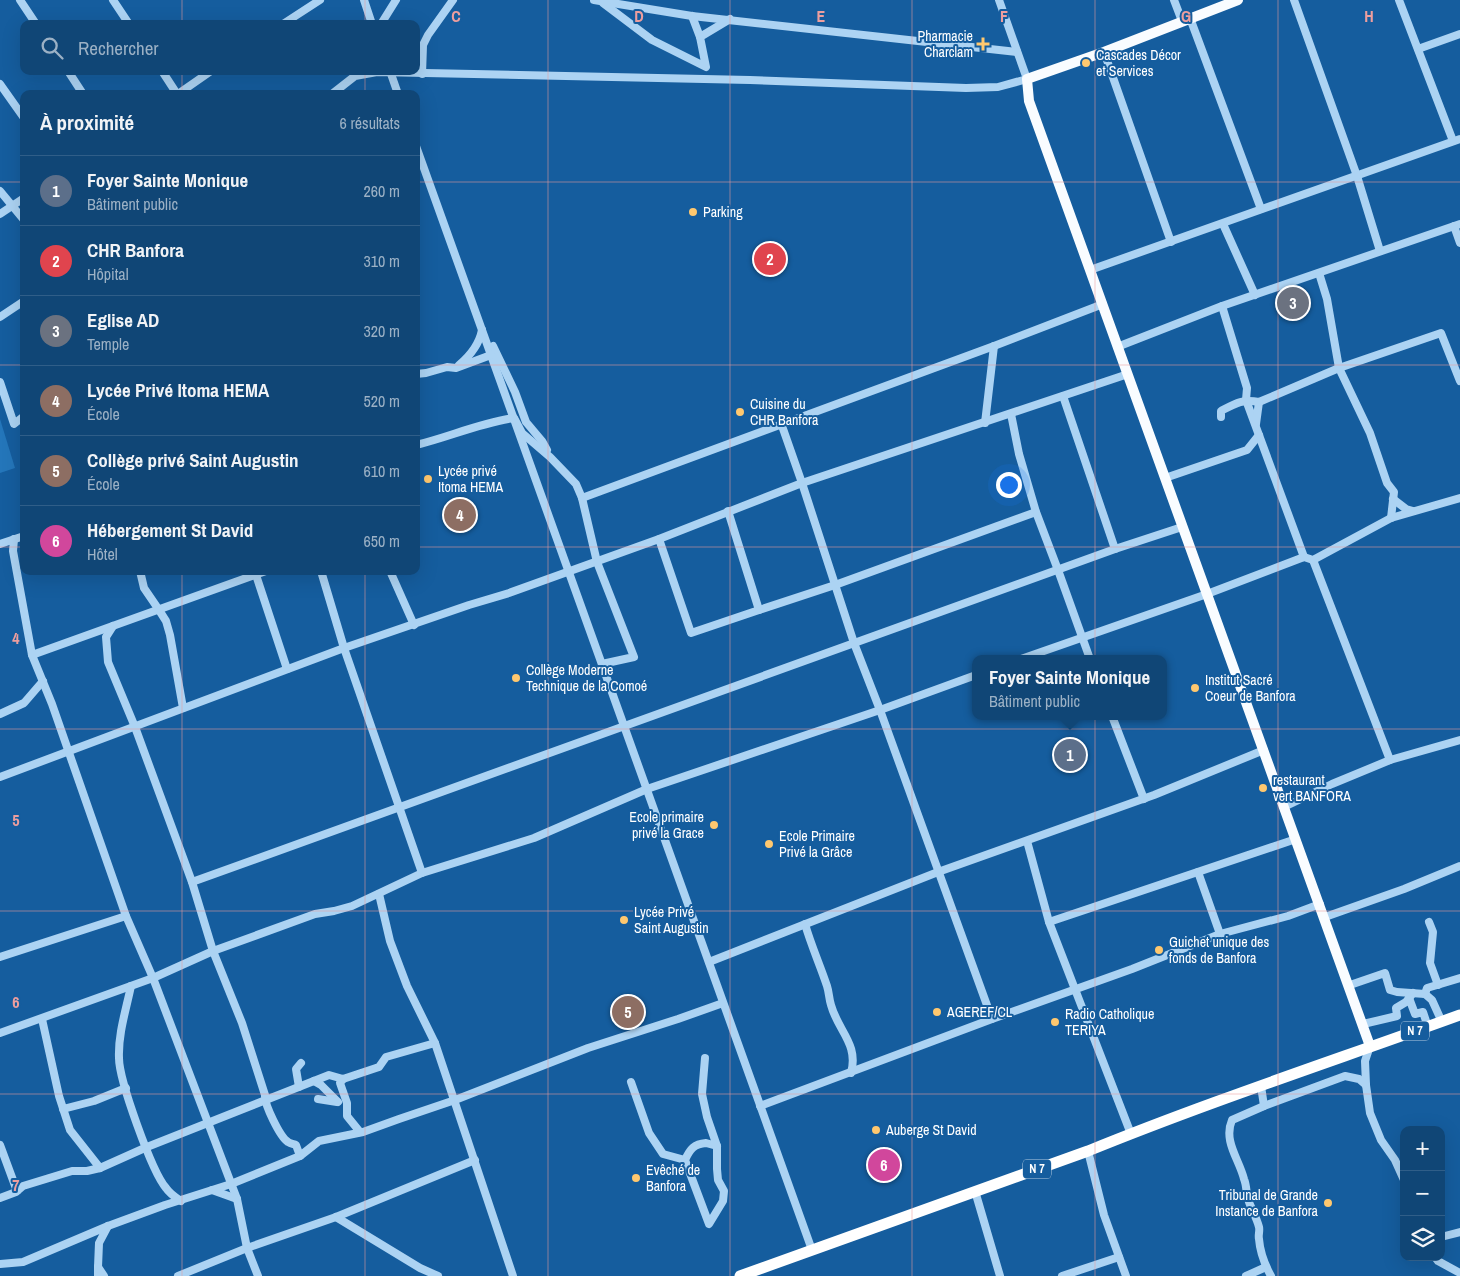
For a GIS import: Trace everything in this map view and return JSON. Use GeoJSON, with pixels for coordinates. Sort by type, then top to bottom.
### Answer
{"type":"FeatureCollection","features":[{"type":"Feature","properties":{"kind":"highway","name":"N 7"},"geometry":{"type":"LineString","coordinates":[[740,1276],[1088,1151],[1370,1046],[1460,1015]]}},
{"type":"Feature","properties":{"kind":"main road"},"geometry":{"type":"LineString","coordinates":[[1238,0],[1104,52],[1027,79],[1029,101],[1182,527],[1350,985],[1370,1046]]}},
{"type":"Feature","properties":{"kind":"street"},"geometry":{"type":"LineString","coordinates":[[20,0],[33,20]]}},
{"type":"Feature","properties":{"kind":"street"},"geometry":{"type":"LineString","coordinates":[[113,0],[127,20]]}},
{"type":"Feature","properties":{"kind":"street"},"geometry":{"type":"LineString","coordinates":[[289,20],[320,0]]}},
{"type":"Feature","properties":{"kind":"street"},"geometry":{"type":"LineString","coordinates":[[364,0],[371,20]]}},
{"type":"Feature","properties":{"kind":"street"},"geometry":{"type":"LineString","coordinates":[[384,20],[396,0]]}},
{"type":"Feature","properties":{"kind":"street"},"geometry":{"type":"LineString","coordinates":[[453,0],[428,35],[423,46],[422,74],[750,80],[966,88],[998,87],[1027,79],[999,0]]}},
{"type":"Feature","properties":{"kind":"street"},"geometry":{"type":"LineString","coordinates":[[1174,0],[1186,20],[1260,209]]}},
{"type":"Feature","properties":{"kind":"street"},"geometry":{"type":"LineString","coordinates":[[1294,0],[1357,176],[1380,251]]}},
{"type":"Feature","properties":{"kind":"street"},"geometry":{"type":"LineString","coordinates":[[1090,270],[1457,140],[1399,0]]}},
{"type":"Feature","properties":{"kind":"street"},"geometry":{"type":"LineString","coordinates":[[598,1],[692,16],[1017,52]]}},
{"type":"Feature","properties":{"kind":"street"},"geometry":{"type":"LineString","coordinates":[[598,1],[652,40],[706,67]]}},
{"type":"Feature","properties":{"kind":"street"},"geometry":{"type":"LineString","coordinates":[[692,16],[700,37],[706,67],[712,80]]}},
{"type":"Feature","properties":{"kind":"street"},"geometry":{"type":"LineString","coordinates":[[700,37],[730,19]]}},
{"type":"Feature","properties":{"kind":"street"},"geometry":{"type":"LineString","coordinates":[[1418,49],[1460,34]]}},
{"type":"Feature","properties":{"kind":"street"},"geometry":{"type":"LineString","coordinates":[[1104,52],[1171,242]]}},
{"type":"Feature","properties":{"kind":"street"},"geometry":{"type":"LineString","coordinates":[[71,75],[80,90]]}},
{"type":"Feature","properties":{"kind":"street"},"geometry":{"type":"LineString","coordinates":[[165,75],[175,90]]}},
{"type":"Feature","properties":{"kind":"street"},"geometry":{"type":"LineString","coordinates":[[184,90],[205,75]]}},
{"type":"Feature","properties":{"kind":"street"},"geometry":{"type":"LineString","coordinates":[[337,90],[355,76],[361,75]]}},
{"type":"Feature","properties":{"kind":"street"},"geometry":{"type":"LineString","coordinates":[[391,75],[397,90]]}},
{"type":"Feature","properties":{"kind":"street"},"geometry":{"type":"LineString","coordinates":[[0,84],[20,112]]}},
{"type":"Feature","properties":{"kind":"street"},"geometry":{"type":"LineString","coordinates":[[420,157],[812,1250]]}},
{"type":"Feature","properties":{"kind":"street"},"geometry":{"type":"LineString","coordinates":[[0,191],[20,215]]}},
{"type":"Feature","properties":{"kind":"street"},"geometry":{"type":"LineString","coordinates":[[0,214],[20,201]]}},
{"type":"Feature","properties":{"kind":"street"},"geometry":{"type":"LineString","coordinates":[[1223,224],[1255,295]]}},
{"type":"Feature","properties":{"kind":"street"},"geometry":{"type":"LineString","coordinates":[[1118,347],[1222,306],[1457,225],[1460,243]]}},
{"type":"Feature","properties":{"kind":"street"},"geometry":{"type":"LineString","coordinates":[[1319,272],[1327,299],[1339,368],[1370,433],[1387,483],[1394,492],[1391,518]]}},
{"type":"Feature","properties":{"kind":"street"},"geometry":{"type":"LineString","coordinates":[[0,317],[20,304]]}},
{"type":"Feature","properties":{"kind":"street"},"geometry":{"type":"LineString","coordinates":[[582,498],[1103,304]]}},
{"type":"Feature","properties":{"kind":"street"},"geometry":{"type":"LineString","coordinates":[[1222,306],[1247,388],[1246,400],[1304,557]]}},
{"type":"Feature","properties":{"kind":"street"},"geometry":{"type":"LineString","coordinates":[[479,321],[508,378],[521,408],[522,416],[542,441],[550,456]]}},
{"type":"Feature","properties":{"kind":"street"},"geometry":{"type":"LineString","coordinates":[[456,368],[474,350],[480,341],[482,330]]}},
{"type":"Feature","properties":{"kind":"street"},"geometry":{"type":"LineString","coordinates":[[1221,417],[1221,411],[1234,404],[1246,400],[1262,401],[1339,368],[1441,333],[1460,381]]}},
{"type":"Feature","properties":{"kind":"street"},"geometry":{"type":"LineString","coordinates":[[985,423],[994,346]]}},
{"type":"Feature","properties":{"kind":"street"},"geometry":{"type":"LineString","coordinates":[[420,374],[447,367],[456,368],[491,355]]}},
{"type":"Feature","properties":{"kind":"street"},"geometry":{"type":"LineString","coordinates":[[0,777],[344,648],[659,540],[802,482],[985,423],[1128,374]]}},
{"type":"Feature","properties":{"kind":"street"},"geometry":{"type":"LineString","coordinates":[[0,382],[14,424],[20,419]]}},
{"type":"Feature","properties":{"kind":"street"},"geometry":{"type":"LineString","coordinates":[[1247,388],[1262,401]]}},
{"type":"Feature","properties":{"kind":"street"},"geometry":{"type":"LineString","coordinates":[[1063,396],[1116,549]]}},
{"type":"Feature","properties":{"kind":"street"},"geometry":{"type":"LineString","coordinates":[[1256,426],[1262,401]]}},
{"type":"Feature","properties":{"kind":"street"},"geometry":{"type":"LineString","coordinates":[[1011,414],[1019,454],[1036,512],[1088,655]]}},
{"type":"Feature","properties":{"kind":"street"},"geometry":{"type":"LineString","coordinates":[[514,418],[522,433],[550,456],[576,484],[582,498],[597,562],[634,657],[602,664]]}},
{"type":"Feature","properties":{"kind":"street"},"geometry":{"type":"LineString","coordinates":[[420,445],[489,422],[514,418]]}},
{"type":"Feature","properties":{"kind":"street"},"geometry":{"type":"LineString","coordinates":[[781,423],[854,643],[992,1019]]}},
{"type":"Feature","properties":{"kind":"street"},"geometry":{"type":"LineString","coordinates":[[1247,450],[1259,435]]}},
{"type":"Feature","properties":{"kind":"street"},"geometry":{"type":"LineString","coordinates":[[1165,478],[1247,450],[1265,450]]}},
{"type":"Feature","properties":{"kind":"street"},"geometry":{"type":"LineString","coordinates":[[1032,655],[1207,594],[1304,557],[1313,560],[1391,518],[1460,498]]}},
{"type":"Feature","properties":{"kind":"street"},"geometry":{"type":"LineString","coordinates":[[1394,499],[1406,509],[1413,511]]}},
{"type":"Feature","properties":{"kind":"street"},"geometry":{"type":"LineString","coordinates":[[728,511],[759,610]]}},
{"type":"Feature","properties":{"kind":"street"},"geometry":{"type":"LineString","coordinates":[[659,540],[691,633],[1036,512]]}},
{"type":"Feature","properties":{"kind":"street"},"geometry":{"type":"LineString","coordinates":[[192,882],[1116,549],[1182,527]]}},
{"type":"Feature","properties":{"kind":"street"},"geometry":{"type":"LineString","coordinates":[[0,544],[20,537]]}},
{"type":"Feature","properties":{"kind":"street"},"geometry":{"type":"LineString","coordinates":[[14,539],[13,551],[32,655],[43,681],[126,916],[153,978],[237,1199],[247,1248],[258,1276]]}},
{"type":"Feature","properties":{"kind":"street"},"geometry":{"type":"LineString","coordinates":[[1313,560],[1390,760]]}},
{"type":"Feature","properties":{"kind":"street"},"geometry":{"type":"LineString","coordinates":[[141,575],[144,588],[166,621],[173,647],[174,666],[183,708]]}},
{"type":"Feature","properties":{"kind":"street"},"geometry":{"type":"LineString","coordinates":[[32,655],[256,575],[287,669]]}},
{"type":"Feature","properties":{"kind":"street"},"geometry":{"type":"LineString","coordinates":[[322,575],[344,648],[422,873]]}},
{"type":"Feature","properties":{"kind":"street"},"geometry":{"type":"LineString","coordinates":[[392,575],[414,624]]}},
{"type":"Feature","properties":{"kind":"street"},"geometry":{"type":"LineString","coordinates":[[113,626],[106,637],[108,662],[135,727],[192,882],[213,951],[242,1023],[265,1095],[264,1100],[287,1142],[296,1145],[300,1156]]}},
{"type":"Feature","properties":{"kind":"street"},"geometry":{"type":"LineString","coordinates":[[90,634],[95,635],[106,649]]}},
{"type":"Feature","properties":{"kind":"street"},"geometry":{"type":"LineString","coordinates":[[0,1033],[153,978],[213,951],[315,914],[334,912],[352,906],[422,873],[534,838],[647,789],[880,710],[972,676]]}},
{"type":"Feature","properties":{"kind":"street"},"geometry":{"type":"LineString","coordinates":[[0,714],[24,703],[43,681]]}},
{"type":"Feature","properties":{"kind":"street"},"geometry":{"type":"LineString","coordinates":[[1114,720],[1144,799]]}},
{"type":"Feature","properties":{"kind":"street"},"geometry":{"type":"LineString","coordinates":[[1284,807],[1332,784],[1390,760],[1460,740]]}},
{"type":"Feature","properties":{"kind":"street"},"geometry":{"type":"LineString","coordinates":[[709,962],[938,872],[1144,799],[1264,750]]}},
{"type":"Feature","properties":{"kind":"street"},"geometry":{"type":"LineString","coordinates":[[1049,922],[1296,839]]}},
{"type":"Feature","properties":{"kind":"street"},"geometry":{"type":"LineString","coordinates":[[1027,841],[1049,922],[1131,1134]]}},
{"type":"Feature","properties":{"kind":"street"},"geometry":{"type":"LineString","coordinates":[[1325,917],[1404,889],[1460,866]]}},
{"type":"Feature","properties":{"kind":"street"},"geometry":{"type":"LineString","coordinates":[[1198,872],[1220,934]]}},
{"type":"Feature","properties":{"kind":"street"},"geometry":{"type":"LineString","coordinates":[[379,894],[390,941],[407,986],[435,1043],[513,1276]]}},
{"type":"Feature","properties":{"kind":"street"},"geometry":{"type":"LineString","coordinates":[[760,1106],[1076,988],[1132,969],[1220,934],[1288,916],[1320,904]]}},
{"type":"Feature","properties":{"kind":"street"},"geometry":{"type":"LineString","coordinates":[[0,957],[126,916]]}},
{"type":"Feature","properties":{"kind":"street"},"geometry":{"type":"LineString","coordinates":[[1429,922],[1432,932],[1430,963],[1438,985]]}},
{"type":"Feature","properties":{"kind":"street"},"geometry":{"type":"LineString","coordinates":[[805,924],[828,988],[830,1004],[836,1019],[846,1034],[854,1060],[851,1073]]}},
{"type":"Feature","properties":{"kind":"street"},"geometry":{"type":"LineString","coordinates":[[1350,985],[1385,973],[1390,990],[1411,995],[1425,994],[1432,1000],[1442,1022]]}},
{"type":"Feature","properties":{"kind":"street"},"geometry":{"type":"LineString","coordinates":[[1425,994],[1427,988],[1460,978]]}},
{"type":"Feature","properties":{"kind":"street"},"geometry":{"type":"LineString","coordinates":[[131,986],[122,1025],[119,1059],[126,1088],[147,1147],[165,1187],[180,1200]]}},
{"type":"Feature","properties":{"kind":"street"},"geometry":{"type":"LineString","coordinates":[[1363,1024],[1397,1016],[1396,1008],[1406,1002],[1411,995]]}},
{"type":"Feature","properties":{"kind":"street"},"geometry":{"type":"LineString","coordinates":[[1411,995],[1415,1014],[1423,1012],[1428,1026]]}},
{"type":"Feature","properties":{"kind":"street"},"geometry":{"type":"LineString","coordinates":[[0,1264],[23,1262],[165,1204],[231,1184],[300,1156],[319,1141],[360,1132],[455,1100],[588,1048],[678,1020],[723,1002]]}},
{"type":"Feature","properties":{"kind":"street"},"geometry":{"type":"LineString","coordinates":[[42,1019],[63,1109],[70,1130],[100,1168]]}},
{"type":"Feature","properties":{"kind":"street"},"geometry":{"type":"LineString","coordinates":[[0,1198],[17,1191],[23,1186],[72,1171],[87,1171],[100,1168],[147,1147],[314,1081],[329,1076],[343,1078],[379,1068],[386,1057],[435,1043]]}},
{"type":"Feature","properties":{"kind":"street"},"geometry":{"type":"LineString","coordinates":[[1370,1046],[1365,1061],[1370,1113],[1382,1140],[1400,1171]]}},
{"type":"Feature","properties":{"kind":"street"},"geometry":{"type":"LineString","coordinates":[[705,1058],[702,1094],[707,1117],[717,1146],[718,1174],[724,1191],[723,1201],[709,1224],[684,1160],[690,1149],[697,1144],[706,1143],[717,1146]]}},
{"type":"Feature","properties":{"kind":"street"},"geometry":{"type":"LineString","coordinates":[[299,1087],[296,1069],[301,1063]]}},
{"type":"Feature","properties":{"kind":"street"},"geometry":{"type":"LineString","coordinates":[[1271,1276],[1266,1267],[1258,1237],[1260,1229],[1248,1200],[1244,1178],[1234,1155],[1229,1136],[1229,1127],[1232,1120],[1345,1076],[1358,1079],[1366,1085]]}},
{"type":"Feature","properties":{"kind":"street"},"geometry":{"type":"LineString","coordinates":[[343,1078],[340,1083],[347,1103],[347,1116],[360,1132]]}},
{"type":"Feature","properties":{"kind":"street"},"geometry":{"type":"LineString","coordinates":[[314,1081],[321,1085],[338,1102]]}},
{"type":"Feature","properties":{"kind":"street"},"geometry":{"type":"LineString","coordinates":[[631,1082],[649,1133],[663,1154],[684,1160]]}},
{"type":"Feature","properties":{"kind":"street"},"geometry":{"type":"LineString","coordinates":[[1261,1086],[1264,1106]]}},
{"type":"Feature","properties":{"kind":"street"},"geometry":{"type":"LineString","coordinates":[[63,1109],[94,1101],[126,1088]]}},
{"type":"Feature","properties":{"kind":"street"},"geometry":{"type":"LineString","coordinates":[[318,1098],[347,1103]]}},
{"type":"Feature","properties":{"kind":"street"},"geometry":{"type":"LineString","coordinates":[[0,1145],[17,1191]]}},
{"type":"Feature","properties":{"kind":"street"},"geometry":{"type":"LineString","coordinates":[[1088,1151],[1104,1215],[1126,1276]]}},
{"type":"Feature","properties":{"kind":"street"},"geometry":{"type":"LineString","coordinates":[[178,1276],[247,1248],[336,1217],[475,1160]]}},
{"type":"Feature","properties":{"kind":"street"},"geometry":{"type":"LineString","coordinates":[[212,1190],[237,1199]]}},
{"type":"Feature","properties":{"kind":"street"},"geometry":{"type":"LineString","coordinates":[[975,1190],[1000,1276]]}},
{"type":"Feature","properties":{"kind":"street"},"geometry":{"type":"LineString","coordinates":[[336,1217],[420,1268],[438,1276]]}},
{"type":"Feature","properties":{"kind":"street"},"geometry":{"type":"LineString","coordinates":[[98,1276],[99,1243],[108,1226]]}},
{"type":"Feature","properties":{"kind":"street"},"geometry":{"type":"LineString","coordinates":[[1445,1236],[1460,1232]]}},
{"type":"Feature","properties":{"kind":"street"},"geometry":{"type":"LineString","coordinates":[[1062,1276],[1119,1257]]}},
{"type":"Feature","properties":{"kind":"street"},"geometry":{"type":"LineString","coordinates":[[1439,1261],[1460,1274]]}},
{"type":"Feature","properties":{"kind":"street"},"geometry":{"type":"LineString","coordinates":[[98,1267],[104,1276]]}},
{"type":"Feature","properties":{"kind":"street"},"geometry":{"type":"LineString","coordinates":[[1246,1276],[1266,1267]]}},
{"type":"Feature","properties":{"kind":"shaded area"},"geometry":{"type":"Polygon","coordinates":[[[0,419],[15,468],[0,473],[0,419]]]}},
{"type":"Feature","properties":{"kind":"place","name":"Pharmacie Charclam"},"geometry":{"type":"Point","coordinates":[983,44]}},
{"type":"Feature","properties":{"kind":"place","name":"Cascades Décor et Services"},"geometry":{"type":"Point","coordinates":[1086,63]}},
{"type":"Feature","properties":{"kind":"place","name":"Parking"},"geometry":{"type":"Point","coordinates":[693,212]}},
{"type":"Feature","properties":{"kind":"place","name":"CHR Banfora"},"geometry":{"type":"Point","coordinates":[770,259]}},
{"type":"Feature","properties":{"kind":"place","name":"Eglise AD"},"geometry":{"type":"Point","coordinates":[1293,303]}},
{"type":"Feature","properties":{"kind":"place","name":"Cuisine du CHR Banfora"},"geometry":{"type":"Point","coordinates":[740,412]}},
{"type":"Feature","properties":{"kind":"place","name":"Lycée privé Itoma HEMA"},"geometry":{"type":"Point","coordinates":[428,479]}},
{"type":"Feature","properties":{"kind":"place","name":"Lycée Privé Itoma HEMA"},"geometry":{"type":"Point","coordinates":[460,515]}},
{"type":"Feature","properties":{"kind":"place","name":"Collège Moderne Technique de la Comoé"},"geometry":{"type":"Point","coordinates":[516,678]}},
{"type":"Feature","properties":{"kind":"place","name":"Institut Sacré Coeur de Banfora"},"geometry":{"type":"Point","coordinates":[1195,688]}},
{"type":"Feature","properties":{"kind":"place","name":"Foyer Sainte Monique"},"geometry":{"type":"Point","coordinates":[1070,755]}},
{"type":"Feature","properties":{"kind":"place","name":"restaurant vert BANFORA"},"geometry":{"type":"Point","coordinates":[1263,788]}},
{"type":"Feature","properties":{"kind":"place","name":"Ecole primaire privé la Grace"},"geometry":{"type":"Point","coordinates":[714,825]}},
{"type":"Feature","properties":{"kind":"place","name":"Ecole Primaire Privé la Grâce"},"geometry":{"type":"Point","coordinates":[769,844]}},
{"type":"Feature","properties":{"kind":"place","name":"Lycée Privé Saint Augustin"},"geometry":{"type":"Point","coordinates":[624,920]}},
{"type":"Feature","properties":{"kind":"place","name":"Guichet unique des fonds de Banfora"},"geometry":{"type":"Point","coordinates":[1159,950]}},
{"type":"Feature","properties":{"kind":"place","name":"Collège privé Saint Augustin"},"geometry":{"type":"Point","coordinates":[628,1012]}},
{"type":"Feature","properties":{"kind":"place","name":"AGEREF/CL"},"geometry":{"type":"Point","coordinates":[937,1012]}},
{"type":"Feature","properties":{"kind":"place","name":"Radio Catholique TERIYA"},"geometry":{"type":"Point","coordinates":[1055,1022]}},
{"type":"Feature","properties":{"kind":"place","name":"Auberge St David"},"geometry":{"type":"Point","coordinates":[876,1130]}},
{"type":"Feature","properties":{"kind":"place","name":"Hébergement St David"},"geometry":{"type":"Point","coordinates":[884,1165]}},
{"type":"Feature","properties":{"kind":"place","name":"Evêché de Banfora"},"geometry":{"type":"Point","coordinates":[636,1178]}},
{"type":"Feature","properties":{"kind":"place","name":"Tribunal de Grande Instance de Banfora"},"geometry":{"type":"Point","coordinates":[1328,1203]}}]}
